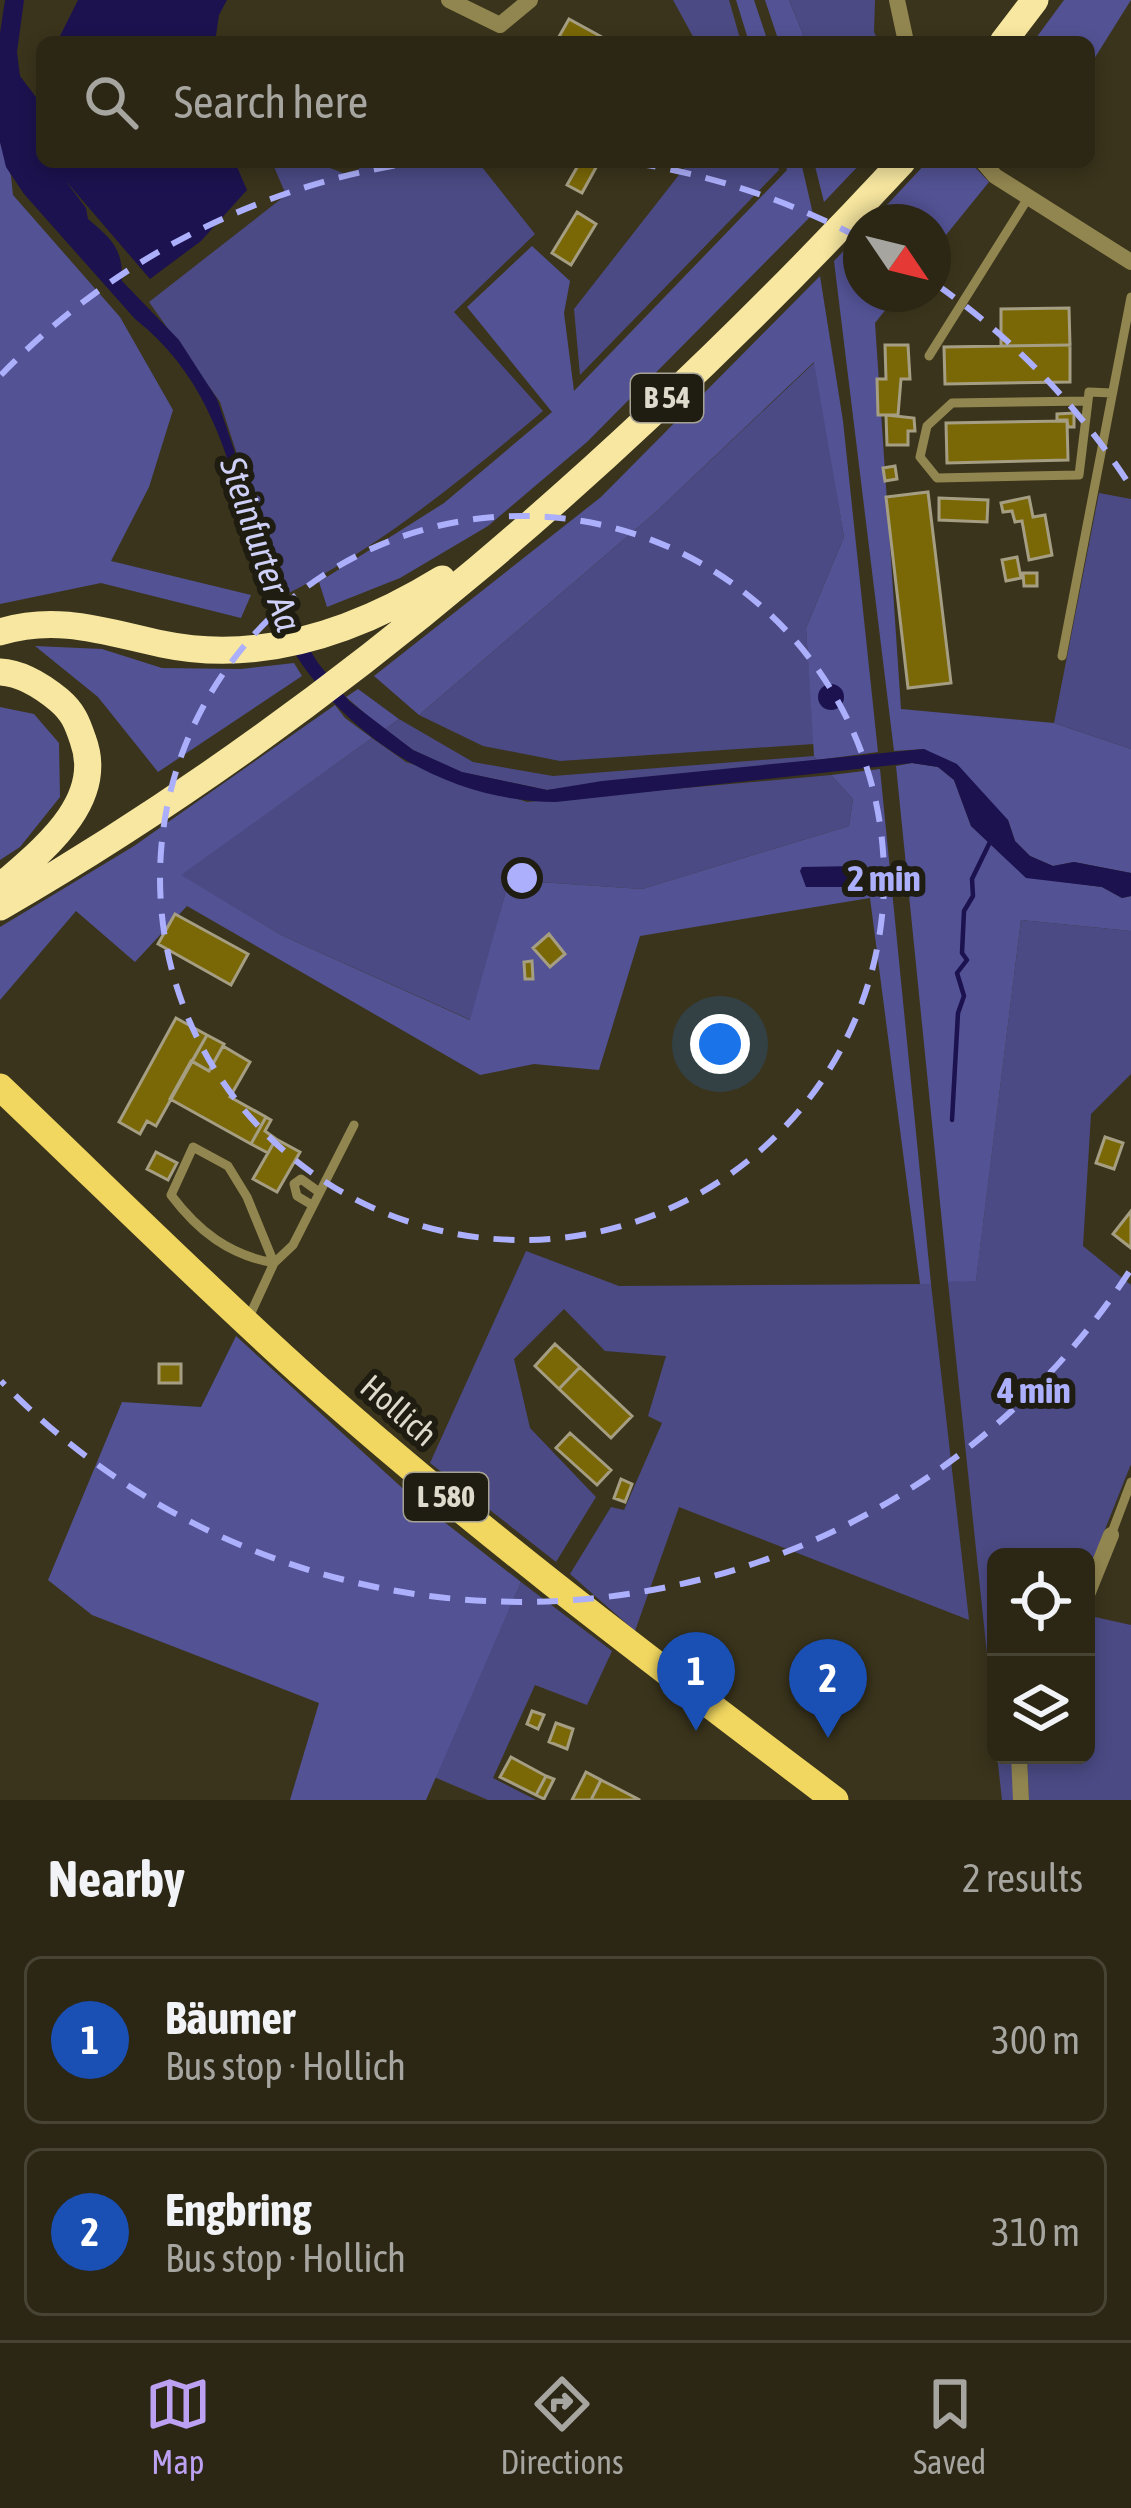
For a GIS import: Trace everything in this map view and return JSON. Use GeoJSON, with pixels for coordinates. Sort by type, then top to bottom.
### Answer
{"type":"FeatureCollection","features":[{"type":"Feature","properties":{"kind":"highway"},"geometry":{"type":"LineString","coordinates":[[1008,36],[1035,0]]}},
{"type":"Feature","properties":{"kind":"highway","name":"B 54"},"geometry":{"type":"LineString","coordinates":[[0,907],[173,800],[370,653],[528,526],[803,266],[896,168]]}},
{"type":"Feature","properties":{"kind":"highway"},"geometry":{"type":"LineString","coordinates":[[0,632],[23,625],[63,623],[164,644],[241,651],[360,623],[427,589],[528,526]]}},
{"type":"Feature","properties":{"kind":"highway"},"geometry":{"type":"LineString","coordinates":[[0,672],[15,673],[73,712],[86,748],[88,780],[72,815],[0,888]]}},
{"type":"Feature","properties":{"kind":"highway","name":"B 54"},"geometry":{"type":"LineString","coordinates":[[0,888],[235,742],[291,713]]}},
{"type":"Feature","properties":{"kind":"main road","name":"Hollich"},"geometry":{"type":"LineString","coordinates":[[0,1087],[247,1322],[446,1497],[630,1646],[835,1800]]}},
{"type":"Feature","properties":{"kind":"street"},"geometry":{"type":"LineString","coordinates":[[449,0],[500,25],[530,0]]}},
{"type":"Feature","properties":{"kind":"street"},"geometry":{"type":"LineString","coordinates":[[896,0],[905,36]]}},
{"type":"Feature","properties":{"kind":"street"},"geometry":{"type":"LineString","coordinates":[[988,168],[1131,262]]}},
{"type":"Feature","properties":{"kind":"street"},"geometry":{"type":"LineString","coordinates":[[1095,1575],[1111,1535]]}},
{"type":"Feature","properties":{"kind":"street"},"geometry":{"type":"LineString","coordinates":[[1020,1764],[1022,1800]]}},
{"type":"Feature","properties":{"kind":"lane"},"geometry":{"type":"LineString","coordinates":[[929,356],[1028,198]]}},
{"type":"Feature","properties":{"kind":"lane"},"geometry":{"type":"LineString","coordinates":[[1062,656],[1131,296]]}},
{"type":"Feature","properties":{"kind":"lane"},"geometry":{"type":"LineString","coordinates":[[1088,401],[952,403],[927,426],[920,457],[937,478],[1079,476],[1088,401],[1089,392],[1112,393]]}},
{"type":"Feature","properties":{"kind":"lane"},"geometry":{"type":"LineString","coordinates":[[247,1322],[274,1263],[293,1245],[354,1125]]}},
{"type":"Feature","properties":{"kind":"lane"},"geometry":{"type":"LineString","coordinates":[[193,1147],[228,1166],[247,1197],[274,1263],[249,1259],[222,1246],[191,1222],[171,1195],[193,1147]]}},
{"type":"Feature","properties":{"kind":"lane"},"geometry":{"type":"LineString","coordinates":[[312,1205],[297,1196],[294,1184],[307,1180],[319,1192]]}},
{"type":"Feature","properties":{"kind":"lane"},"geometry":{"type":"LineString","coordinates":[[1111,1535],[1131,1482]]}},
{"type":"Feature","properties":{"kind":"shaded area"},"geometry":{"type":"Polygon","coordinates":[[[673,0],[729,0],[739,36],[693,36],[673,0]]]}},
{"type":"Feature","properties":{"kind":"shaded area"},"geometry":{"type":"Polygon","coordinates":[[[736,0],[754,0],[766,36],[747,36],[736,0]]]}},
{"type":"Feature","properties":{"kind":"shaded area"},"geometry":{"type":"Polygon","coordinates":[[[765,0],[789,0],[804,36],[777,36],[765,0]]]}},
{"type":"Feature","properties":{"kind":"shaded area"},"geometry":{"type":"Polygon","coordinates":[[[789,0],[875,0],[876,36],[804,36],[789,0]]]}},
{"type":"Feature","properties":{"kind":"shaded area"},"geometry":{"type":"Polygon","coordinates":[[[1064,0],[1131,0],[1095,57],[1095,36],[1037,36],[1064,0]]]}},
{"type":"Feature","properties":{"kind":"shaded area"},"geometry":{"type":"Polygon","coordinates":[[[0,142],[13,195],[120,317],[173,410],[149,487],[111,561],[251,595],[241,618],[101,583],[0,604],[0,142]]]}},
{"type":"Feature","properties":{"kind":"shaded area"},"geometry":{"type":"Polygon","coordinates":[[[275,168],[330,168],[351,176],[360,168],[483,168],[535,234],[454,312],[543,411],[386,535],[283,596],[220,402],[149,302],[286,195],[275,168]]]}},
{"type":"Feature","properties":{"kind":"shaded area"},"geometry":{"type":"Polygon","coordinates":[[[684,168],[778,168],[580,375],[574,309],[684,168]]]}},
{"type":"Feature","properties":{"kind":"shaded area"},"geometry":{"type":"Polygon","coordinates":[[[802,168],[813,214],[587,442],[488,526],[400,578],[327,607],[319,582],[444,503],[552,412],[467,307],[532,246],[570,281],[564,313],[574,391],[787,170],[802,168]]]}},
{"type":"Feature","properties":{"kind":"shaded area"},"geometry":{"type":"Polygon","coordinates":[[[816,168],[856,168],[824,202],[816,168]]]}},
{"type":"Feature","properties":{"kind":"shaded area"},"geometry":{"type":"Polygon","coordinates":[[[921,168],[976,168],[989,182],[951,229],[951,204],[888,204],[921,168]]]}},
{"type":"Feature","properties":{"kind":"shaded area"},"geometry":{"type":"Polygon","coordinates":[[[843,252],[843,312],[884,312],[875,323],[901,709],[1054,723],[1131,749],[1131,873],[1074,862],[1053,866],[1030,856],[1015,841],[1008,820],[924,749],[894,751],[834,261],[843,252]]]}},
{"type":"Feature","properties":{"kind":"shaded area"},"geometry":{"type":"Polygon","coordinates":[[[820,276],[843,421],[878,752],[817,760],[814,756],[806,628],[844,537],[814,362],[657,511],[419,715],[374,676],[601,497],[820,276]]]}},
{"type":"Feature","properties":{"kind":"shaded area"},"geometry":{"type":"Polygon","coordinates":[[[815,362],[844,537],[806,628],[814,744],[560,761],[483,746],[419,715],[657,511],[815,362]]]}},
{"type":"Feature","properties":{"kind":"shaded area"},"geometry":{"type":"Polygon","coordinates":[[[1099,493],[1131,499],[1131,749],[1054,723],[1099,493]]]}},
{"type":"Feature","properties":{"kind":"shaded area"},"geometry":{"type":"Polygon","coordinates":[[[35,646],[102,649],[162,668],[241,669],[294,663],[302,676],[158,772],[98,697],[35,646]]]}},
{"type":"Feature","properties":{"kind":"shaded area"},"geometry":{"type":"Polygon","coordinates":[[[358,689],[399,719],[384,730],[346,697],[358,689]]]}},
{"type":"Feature","properties":{"kind":"shaded area"},"geometry":{"type":"Polygon","coordinates":[[[335,705],[372,738],[181,875],[281,935],[470,1020],[509,880],[642,889],[849,826],[853,799],[831,775],[880,769],[931,1284],[920,1284],[870,898],[640,936],[599,1070],[534,1064],[480,1075],[187,906],[135,962],[76,911],[0,1000],[0,927],[134,846],[335,705]]]}},
{"type":"Feature","properties":{"kind":"shaded area"},"geometry":{"type":"Polygon","coordinates":[[[0,707],[34,714],[59,743],[60,797],[20,847],[0,860],[0,707]]]}},
{"type":"Feature","properties":{"kind":"shaded area"},"geometry":{"type":"Polygon","coordinates":[[[399,719],[473,762],[553,776],[814,756],[817,760],[547,790],[461,772],[413,750],[384,730],[399,719]]]}},
{"type":"Feature","properties":{"kind":"shaded area"},"geometry":{"type":"Polygon","coordinates":[[[372,738],[406,762],[527,802],[831,775],[853,799],[849,826],[642,889],[509,880],[471,1020],[281,935],[180,875],[372,738]]]}},
{"type":"Feature","properties":{"kind":"shaded area"},"geometry":{"type":"Polygon","coordinates":[[[896,766],[938,767],[954,780],[971,826],[1026,877],[1102,887],[1122,898],[1131,896],[1131,931],[1021,920],[976,1281],[948,1282],[896,766]]]}},
{"type":"Feature","properties":{"kind":"shaded area"},"geometry":{"type":"Polygon","coordinates":[[[1021,920],[1131,931],[1131,1074],[1091,1114],[1083,1246],[1131,1285],[1131,1464],[1095,1554],[1095,1548],[987,1548],[987,1654],[948,1282],[976,1280],[1021,920]]]}},
{"type":"Feature","properties":{"kind":"shaded area"},"geometry":{"type":"Polygon","coordinates":[[[526,1251],[619,1286],[931,1284],[969,1620],[679,1507],[635,1631],[570,1574],[611,1507],[624,1510],[662,1423],[648,1416],[666,1356],[605,1351],[564,1309],[514,1359],[530,1428],[596,1497],[556,1562],[430,1463],[526,1251]]]}},
{"type":"Feature","properties":{"kind":"shaded area"},"geometry":{"type":"Polygon","coordinates":[[[236,1336],[411,1496],[521,1582],[426,1800],[290,1800],[319,1703],[92,1615],[48,1580],[122,1402],[201,1407],[236,1336]]]}},
{"type":"Feature","properties":{"kind":"shaded area"},"geometry":{"type":"Polygon","coordinates":[[[521,1582],[612,1651],[587,1705],[535,1685],[493,1778],[536,1800],[488,1800],[434,1777],[521,1582]]]}},
{"type":"Feature","properties":{"kind":"shaded area"},"geometry":{"type":"Polygon","coordinates":[[[1095,1617],[1131,1625],[1131,1800],[1029,1800],[1027,1764],[1095,1764],[1095,1617]]]}},
{"type":"Feature","properties":{"kind":"shaded area"},"geometry":{"type":"Polygon","coordinates":[[[998,1764],[1015,1764],[1017,1800],[1002,1800],[998,1764]]]}},
{"type":"Feature","properties":{"kind":"water","name":"Steinfurter Aa"},"geometry":{"type":"Polygon","coordinates":[[[5,0],[24,0],[17,52],[20,76],[36,97],[36,168],[238,168],[247,190],[201,241],[150,279],[65,180],[86,208],[88,219],[114,246],[122,281],[179,340],[217,399],[291,620],[349,701],[413,750],[462,772],[547,790],[924,749],[957,764],[1008,820],[1015,841],[1030,856],[1053,866],[1074,862],[1131,873],[1131,896],[1122,898],[1102,887],[1026,878],[971,826],[954,780],[938,767],[912,763],[533,801],[488,794],[444,779],[367,734],[310,675],[277,621],[228,460],[184,370],[24,194],[6,167],[0,142],[0,33],[5,0]]]}},
{"type":"Feature","properties":{"kind":"water"},"geometry":{"type":"Polygon","coordinates":[[[78,0],[227,0],[216,36],[60,36],[78,0]]]}},
{"type":"Feature","properties":{"kind":"water"},"geometry":{"type":"Polygon","coordinates":[[[831,684],[844,697],[831,710],[818,697],[831,684]]]}},
{"type":"Feature","properties":{"kind":"water"},"geometry":{"type":"Polygon","coordinates":[[[856,866],[861,881],[856,887],[806,887],[800,871],[802,867],[856,866]]]}},
{"type":"Feature","properties":{"kind":"building"},"geometry":{"type":"Polygon","coordinates":[[[569,19],[600,36],[559,36],[569,19]]]}},
{"type":"Feature","properties":{"kind":"building"},"geometry":{"type":"Polygon","coordinates":[[[577,168],[596,168],[582,193],[567,185],[577,168]]]}},
{"type":"Feature","properties":{"kind":"building"},"geometry":{"type":"Polygon","coordinates":[[[577,212],[596,224],[571,265],[552,253],[577,212]]]}},
{"type":"Feature","properties":{"kind":"building"},"geometry":{"type":"Polygon","coordinates":[[[1069,308],[1070,345],[1001,346],[1001,309],[1069,308]]]}},
{"type":"Feature","properties":{"kind":"building"},"geometry":{"type":"Polygon","coordinates":[[[885,345],[908,345],[910,379],[901,379],[898,415],[878,415],[877,379],[886,379],[885,345]]]}},
{"type":"Feature","properties":{"kind":"building"},"geometry":{"type":"Polygon","coordinates":[[[1070,345],[1070,382],[945,384],[944,347],[1070,345]]]}},
{"type":"Feature","properties":{"kind":"building"},"geometry":{"type":"Polygon","coordinates":[[[1074,413],[1074,427],[1068,427],[1067,420],[1057,420],[1057,414],[1074,413]]]}},
{"type":"Feature","properties":{"kind":"building"},"geometry":{"type":"Polygon","coordinates":[[[886,415],[914,418],[915,431],[908,431],[908,445],[887,445],[886,415]]]}},
{"type":"Feature","properties":{"kind":"building"},"geometry":{"type":"Polygon","coordinates":[[[1067,421],[1068,460],[947,463],[946,423],[1067,421]]]}},
{"type":"Feature","properties":{"kind":"building"},"geometry":{"type":"Polygon","coordinates":[[[895,466],[897,479],[885,481],[883,468],[895,466]]]}},
{"type":"Feature","properties":{"kind":"building"},"geometry":{"type":"Polygon","coordinates":[[[928,492],[951,683],[908,688],[886,497],[928,492]]]}},
{"type":"Feature","properties":{"kind":"building"},"geometry":{"type":"Polygon","coordinates":[[[1029,497],[1033,517],[1045,515],[1052,555],[1029,560],[1022,521],[1015,522],[1012,511],[1003,512],[1001,503],[1029,497]]]}},
{"type":"Feature","properties":{"kind":"building"},"geometry":{"type":"Polygon","coordinates":[[[939,498],[988,500],[987,522],[939,520],[939,498]]]}},
{"type":"Feature","properties":{"kind":"building"},"geometry":{"type":"Polygon","coordinates":[[[1017,557],[1021,578],[1006,581],[1002,560],[1017,557]]]}},
{"type":"Feature","properties":{"kind":"building"},"geometry":{"type":"Polygon","coordinates":[[[1023,573],[1037,573],[1037,586],[1024,586],[1023,573]]]}},
{"type":"Feature","properties":{"kind":"building"},"geometry":{"type":"Polygon","coordinates":[[[175,914],[248,954],[231,985],[158,944],[175,914]]]}},
{"type":"Feature","properties":{"kind":"building"},"geometry":{"type":"Polygon","coordinates":[[[549,934],[565,954],[550,967],[533,948],[549,934]]]}},
{"type":"Feature","properties":{"kind":"building"},"geometry":{"type":"Polygon","coordinates":[[[532,961],[533,979],[525,979],[524,962],[532,961]]]}},
{"type":"Feature","properties":{"kind":"building"},"geometry":{"type":"Polygon","coordinates":[[[176,1018],[207,1035],[156,1126],[147,1121],[140,1134],[119,1122],[176,1018]]]}},
{"type":"Feature","properties":{"kind":"building"},"geometry":{"type":"Polygon","coordinates":[[[207,1035],[224,1044],[209,1071],[192,1061],[207,1035]]]}},
{"type":"Feature","properties":{"kind":"building"},"geometry":{"type":"Polygon","coordinates":[[[223,1046],[250,1062],[230,1097],[266,1117],[251,1144],[170,1099],[191,1061],[209,1071],[223,1046]]]}},
{"type":"Feature","properties":{"kind":"building"},"geometry":{"type":"Polygon","coordinates":[[[266,1117],[271,1120],[265,1131],[276,1139],[268,1153],[251,1144],[266,1117]]]}},
{"type":"Feature","properties":{"kind":"building"},"geometry":{"type":"Polygon","coordinates":[[[1105,1137],[1123,1143],[1114,1169],[1096,1163],[1105,1137]]]}},
{"type":"Feature","properties":{"kind":"building"},"geometry":{"type":"Polygon","coordinates":[[[276,1139],[300,1152],[277,1192],[253,1179],[276,1139]]]}},
{"type":"Feature","properties":{"kind":"building"},"geometry":{"type":"Polygon","coordinates":[[[156,1152],[177,1163],[168,1180],[147,1169],[156,1152]]]}},
{"type":"Feature","properties":{"kind":"building"},"geometry":{"type":"Polygon","coordinates":[[[1131,1211],[1131,1248],[1113,1234],[1131,1211]]]}},
{"type":"Feature","properties":{"kind":"building"},"geometry":{"type":"Polygon","coordinates":[[[555,1344],[580,1367],[559,1389],[535,1366],[555,1344]]]}},
{"type":"Feature","properties":{"kind":"building"},"geometry":{"type":"Polygon","coordinates":[[[159,1364],[181,1364],[181,1383],[159,1383],[159,1364]]]}},
{"type":"Feature","properties":{"kind":"building"},"geometry":{"type":"Polygon","coordinates":[[[580,1367],[632,1416],[611,1438],[559,1389],[580,1367]]]}},
{"type":"Feature","properties":{"kind":"building"},"geometry":{"type":"Polygon","coordinates":[[[570,1433],[611,1470],[597,1485],[556,1448],[570,1433]]]}},
{"type":"Feature","properties":{"kind":"building"},"geometry":{"type":"Polygon","coordinates":[[[621,1479],[632,1484],[625,1502],[614,1498],[621,1479]]]}},
{"type":"Feature","properties":{"kind":"building"},"geometry":{"type":"Polygon","coordinates":[[[532,1711],[544,1715],[538,1729],[527,1724],[532,1711]]]}},
{"type":"Feature","properties":{"kind":"building"},"geometry":{"type":"Polygon","coordinates":[[[556,1723],[573,1729],[567,1749],[549,1742],[556,1723]]]}},
{"type":"Feature","properties":{"kind":"building"},"geometry":{"type":"Polygon","coordinates":[[[511,1757],[546,1776],[536,1795],[500,1777],[511,1757]]]}},
{"type":"Feature","properties":{"kind":"building"},"geometry":{"type":"Polygon","coordinates":[[[586,1772],[601,1780],[591,1800],[572,1800],[586,1772]]]}},
{"type":"Feature","properties":{"kind":"building"},"geometry":{"type":"Polygon","coordinates":[[[546,1776],[554,1779],[544,1799],[536,1795],[546,1776]]]}},
{"type":"Feature","properties":{"kind":"building"},"geometry":{"type":"Polygon","coordinates":[[[601,1780],[613,1786],[640,1800],[591,1800],[601,1780]]]}},
{"type":"Feature","properties":{"kind":"waterway"},"geometry":{"type":"LineString","coordinates":[[952,1120],[958,1013],[964,996],[957,973],[967,960],[962,953],[964,911],[973,896],[972,879],[990,842]]}},
{"type":"Feature","properties":{"kind":"place","name":"Bäumer"},"geometry":{"type":"Point","coordinates":[696,1731]}},
{"type":"Feature","properties":{"kind":"place","name":"Engbring"},"geometry":{"type":"Point","coordinates":[828,1738]}}]}
